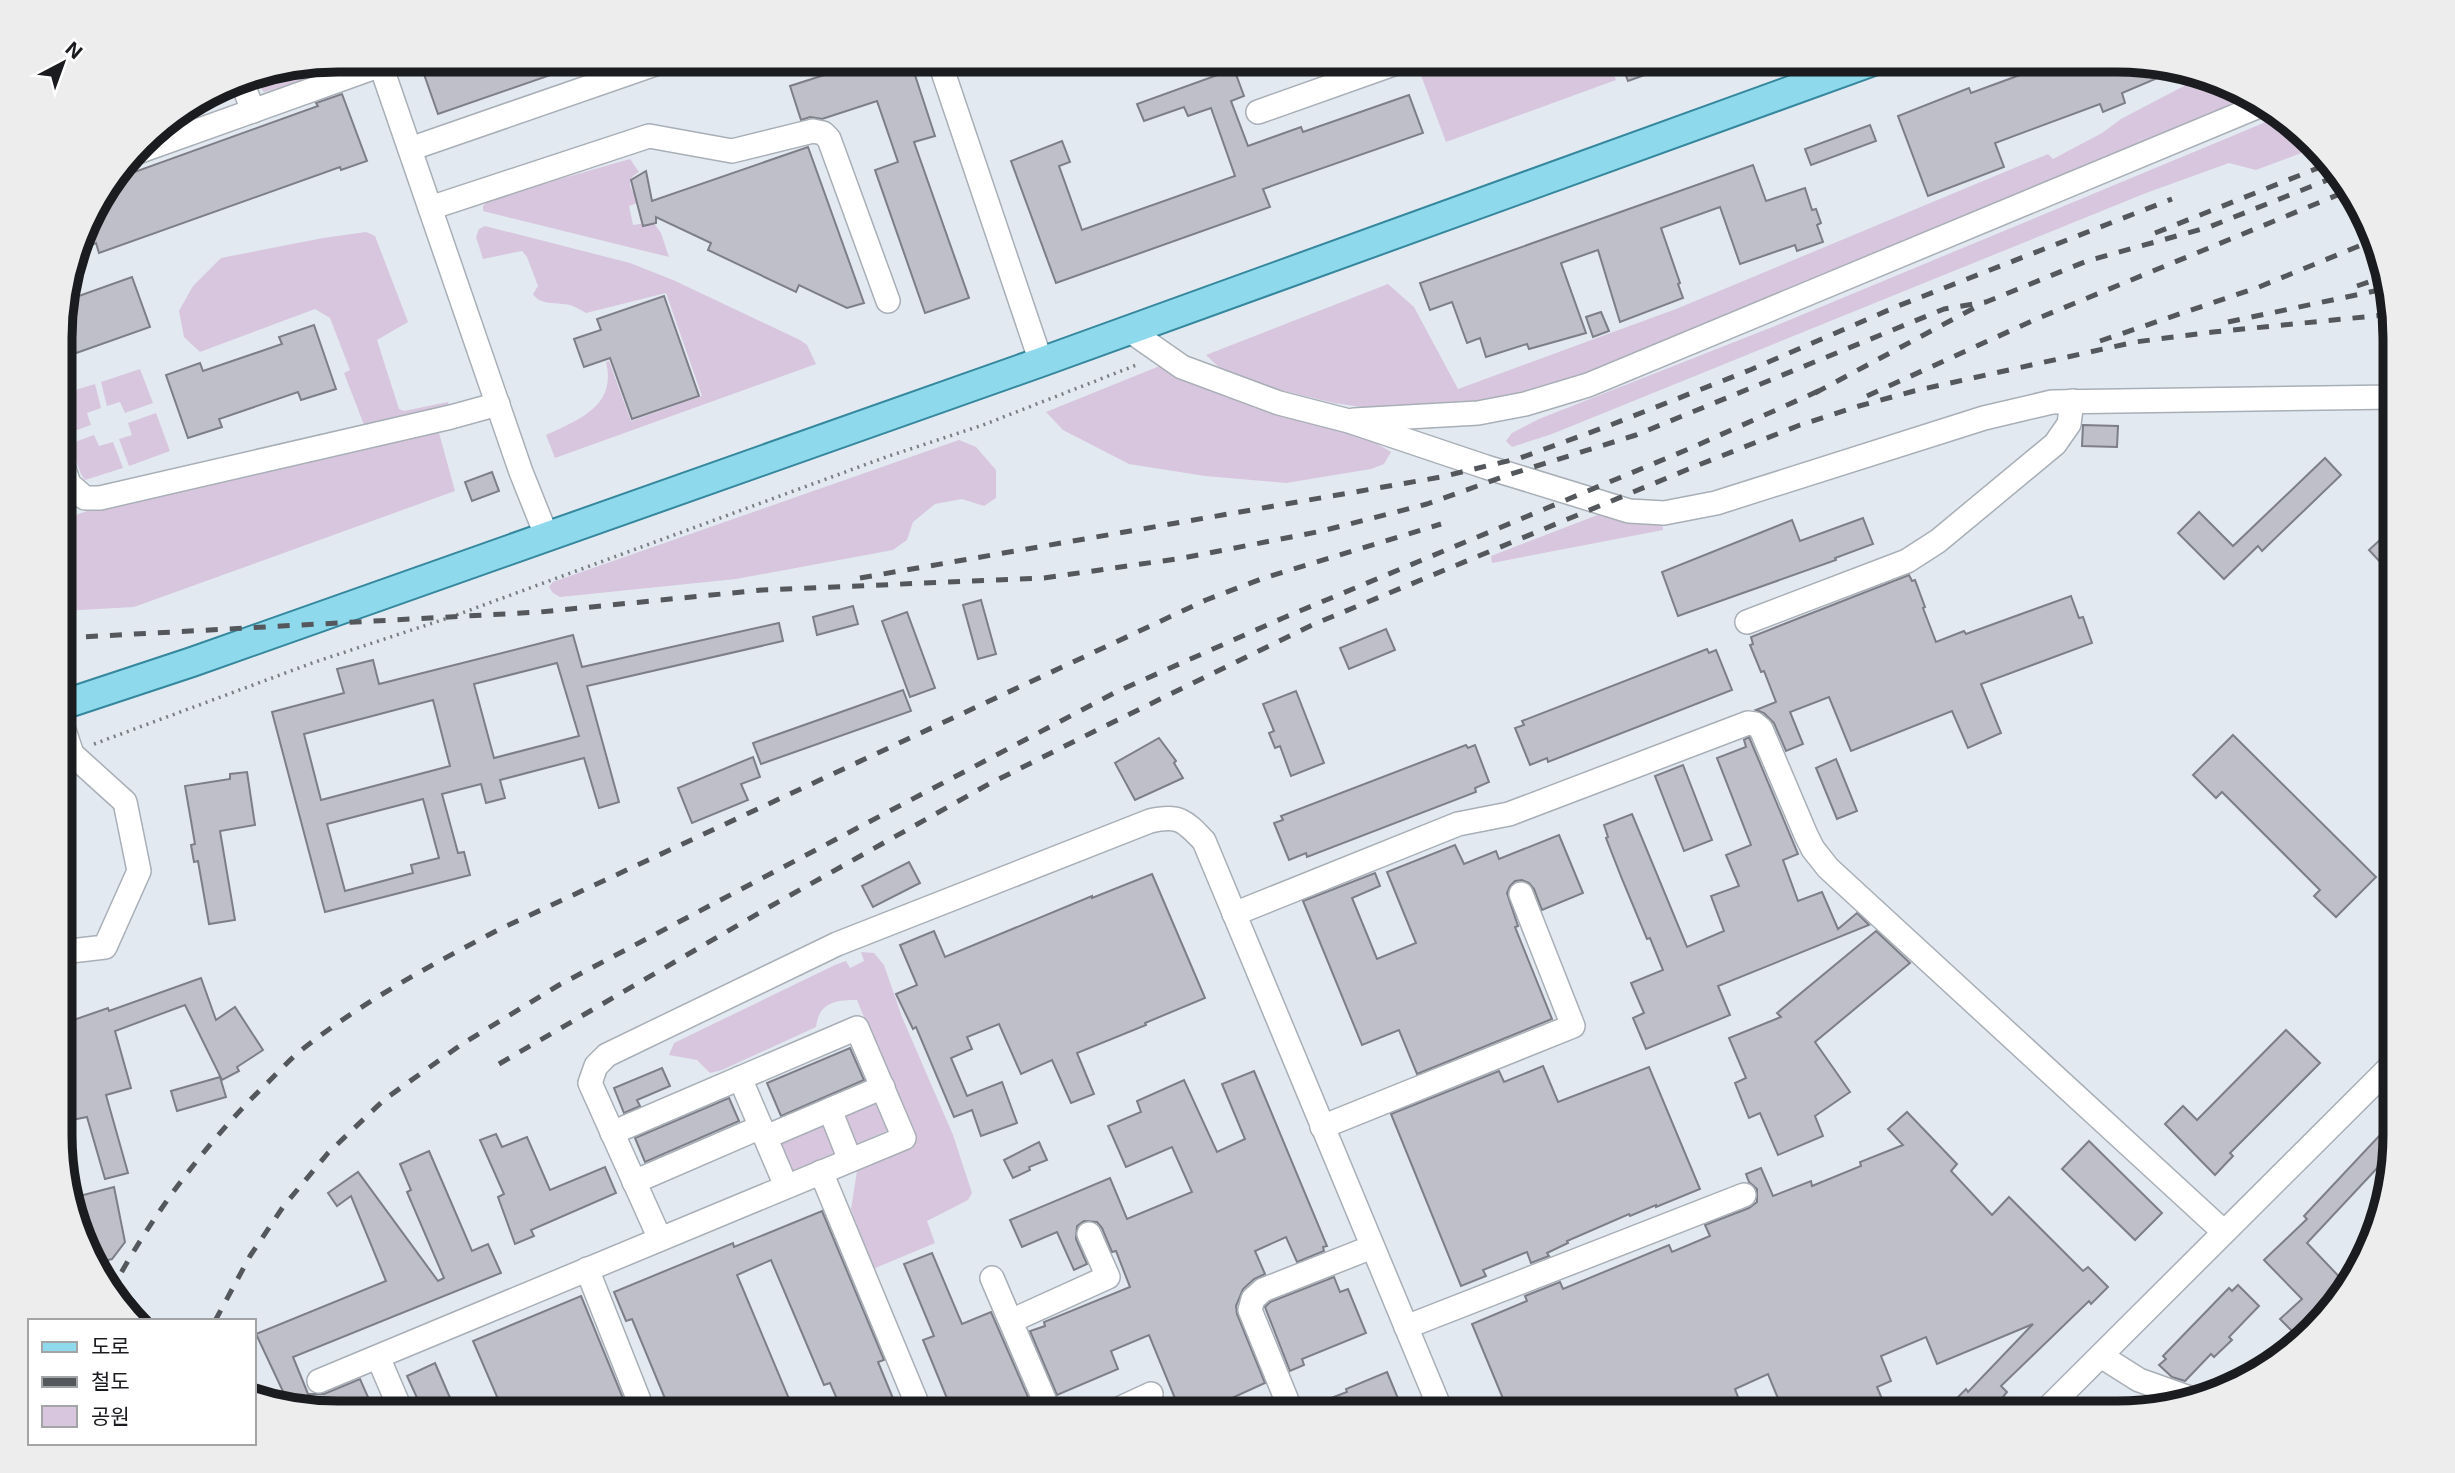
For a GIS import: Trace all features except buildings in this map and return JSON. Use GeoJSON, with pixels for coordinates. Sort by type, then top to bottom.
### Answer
{"type":"FeatureCollection","features":[{"type":"Feature","properties":{"kind":"main road"},"geometry":{"type":"LineString","coordinates":[[72,702],[192,662],[1041,362],[1843,72]]}},
{"type":"Feature","properties":{"kind":"street"},"geometry":{"type":"LineString","coordinates":[[154,146],[354,72]]}},
{"type":"Feature","properties":{"kind":"street"},"geometry":{"type":"LineString","coordinates":[[383,72],[521,472],[547,537]]}},
{"type":"Feature","properties":{"kind":"street"},"geometry":{"type":"LineString","coordinates":[[410,149],[632,72]]}},
{"type":"Feature","properties":{"kind":"street"},"geometry":{"type":"LineString","coordinates":[[943,72],[1041,362]]}},
{"type":"Feature","properties":{"kind":"street"},"geometry":{"type":"LineString","coordinates":[[1258,112],[1371,72]]}},
{"type":"Feature","properties":{"kind":"street"},"geometry":{"type":"LineString","coordinates":[[245,89],[253,111]]}},
{"type":"Feature","properties":{"kind":"street"},"geometry":{"type":"LineString","coordinates":[[1349,421],[1478,413],[1525,404],[1588,385],[2253,109]]}},
{"type":"Feature","properties":{"kind":"street"},"geometry":{"type":"LineString","coordinates":[[430,208],[649,136],[732,151],[813,131],[822,133],[829,139],[888,301]]}},
{"type":"Feature","properties":{"kind":"street"},"geometry":{"type":"LineString","coordinates":[[1129,330],[1182,366],[1279,403],[1349,421],[1629,511],[1664,513],[1716,503],[1984,418],[2052,402],[2383,397]]}},
{"type":"Feature","properties":{"kind":"street"},"geometry":{"type":"LineString","coordinates":[[1747,622],[1907,561],[1938,541],[2055,444],[2069,424],[2072,401]]}},
{"type":"Feature","properties":{"kind":"street"},"geometry":{"type":"LineString","coordinates":[[72,487],[85,498],[100,498],[498,404]]}},
{"type":"Feature","properties":{"kind":"street"},"geometry":{"type":"LineString","coordinates":[[1234,914],[1458,824],[1509,814],[1748,723],[1755,724],[1761,729],[1813,849],[1828,868],[2224,1232]]}},
{"type":"Feature","properties":{"kind":"street"},"geometry":{"type":"LineString","coordinates":[[72,754],[125,802],[139,871],[105,947],[72,952]]}},
{"type":"Feature","properties":{"kind":"street"},"geometry":{"type":"LineString","coordinates":[[660,1239],[590,1083],[596,1066],[607,1055],[837,944],[1150,821],[1167,817],[1180,819],[1204,841],[1436,1401]]}},
{"type":"Feature","properties":{"kind":"street"},"geometry":{"type":"LineString","coordinates":[[1322,1127],[1573,1026],[1521,894]]}},
{"type":"Feature","properties":{"kind":"street"},"geometry":{"type":"LineString","coordinates":[[319,1381],[904,1138],[857,1028],[612,1133]]}},
{"type":"Feature","properties":{"kind":"street"},"geometry":{"type":"LineString","coordinates":[[2055,1401],[2383,1074]]}},
{"type":"Feature","properties":{"kind":"street"},"geometry":{"type":"LineString","coordinates":[[740,1078],[786,1186]]}},
{"type":"Feature","properties":{"kind":"street"},"geometry":{"type":"LineString","coordinates":[[634,1182],[764,1132],[830,1110],[883,1087]]}},
{"type":"Feature","properties":{"kind":"street"},"geometry":{"type":"LineString","coordinates":[[830,1110],[850,1160]]}},
{"type":"Feature","properties":{"kind":"street"},"geometry":{"type":"LineString","coordinates":[[821,1172],[916,1401]]}},
{"type":"Feature","properties":{"kind":"street"},"geometry":{"type":"LineString","coordinates":[[1406,1327],[1744,1195]]}},
{"type":"Feature","properties":{"kind":"street"},"geometry":{"type":"LineString","coordinates":[[1011,1321],[1108,1277],[1090,1234]]}},
{"type":"Feature","properties":{"kind":"street"},"geometry":{"type":"LineString","coordinates":[[1287,1401],[1250,1310],[1253,1299],[1263,1290],[1372,1247]]}},
{"type":"Feature","properties":{"kind":"street"},"geometry":{"type":"LineString","coordinates":[[587,1269],[640,1401]]}},
{"type":"Feature","properties":{"kind":"street"},"geometry":{"type":"LineString","coordinates":[[992,1278],[1046,1401]]}},
{"type":"Feature","properties":{"kind":"street"},"geometry":{"type":"LineString","coordinates":[[2101,1356],[2138,1380],[2178,1394]]}},
{"type":"Feature","properties":{"kind":"street"},"geometry":{"type":"LineString","coordinates":[[379,1357],[397,1401]]}},
{"type":"Feature","properties":{"kind":"street"},"geometry":{"type":"LineString","coordinates":[[1136,1401],[1151,1394]]}},
{"type":"Feature","properties":{"kind":"path"},"geometry":{"type":"LineString","coordinates":[[88,746],[316,662],[451,617],[886,457],[982,425],[1164,355]]}},
{"type":"Feature","properties":{"kind":"green space"},"geometry":{"type":"Polygon","coordinates":[[[333,72],[264,92],[257,84],[303,74],[333,72]]]}},
{"type":"Feature","properties":{"kind":"green space"},"geometry":{"type":"Polygon","coordinates":[[[1420,72],[1613,72],[1616,80],[1446,142],[1420,72]]]}},
{"type":"Feature","properties":{"kind":"green space"},"geometry":{"type":"Polygon","coordinates":[[[2191,82],[2243,103],[1587,377],[1479,406],[1381,410],[1334,403],[1267,387],[1224,372],[1206,355],[1388,284],[1414,307],[1458,389],[1676,309],[2048,154],[2053,159],[2102,133],[2121,119],[2191,82]]]}},
{"type":"Feature","properties":{"kind":"green space"},"geometry":{"type":"Polygon","coordinates":[[[2270,120],[2306,151],[2256,170],[2229,163],[2146,193],[1552,434],[1512,447],[1506,441],[1512,433],[1539,419],[1775,326],[2270,120]]]}},
{"type":"Feature","properties":{"kind":"green space"},"geometry":{"type":"Polygon","coordinates":[[[630,159],[639,172],[630,183],[640,202],[629,206],[633,225],[653,222],[661,233],[669,257],[483,211],[483,206],[490,199],[630,159]]]}},
{"type":"Feature","properties":{"kind":"green space"},"geometry":{"type":"Polygon","coordinates":[[[485,226],[630,263],[673,280],[800,340],[807,345],[816,364],[555,458],[546,435],[582,417],[601,400],[608,377],[606,362],[609,361],[631,421],[702,396],[666,293],[586,313],[570,305],[540,300],[533,294],[538,286],[522,251],[483,259],[476,237],[479,229],[485,226]]]}},
{"type":"Feature","properties":{"kind":"green space"},"geometry":{"type":"Polygon","coordinates":[[[366,232],[375,236],[408,322],[377,340],[399,409],[404,411],[448,402],[450,409],[366,430],[344,373],[350,370],[330,318],[315,309],[200,352],[184,337],[179,311],[193,286],[221,258],[366,232]]]}},
{"type":"Feature","properties":{"kind":"green space"},"geometry":{"type":"Polygon","coordinates":[[[1162,365],[1362,435],[1391,452],[1384,464],[1371,469],[1286,483],[1205,476],[1129,464],[1063,430],[1046,412],[1162,365]]]}},
{"type":"Feature","properties":{"kind":"green space"},"geometry":{"type":"Polygon","coordinates":[[[140,369],[153,403],[125,413],[120,402],[107,406],[101,382],[140,369]]]}},
{"type":"Feature","properties":{"kind":"green space"},"geometry":{"type":"Polygon","coordinates":[[[95,384],[101,408],[87,413],[91,425],[72,432],[72,391],[95,384]]]}},
{"type":"Feature","properties":{"kind":"green space"},"geometry":{"type":"Polygon","coordinates":[[[156,413],[170,451],[129,466],[119,439],[132,435],[128,423],[156,413]]]}},
{"type":"Feature","properties":{"kind":"green space"},"geometry":{"type":"Polygon","coordinates":[[[428,428],[439,433],[455,491],[134,607],[72,610],[72,516],[428,428]]]}},
{"type":"Feature","properties":{"kind":"green space"},"geometry":{"type":"Polygon","coordinates":[[[94,435],[99,446],[113,442],[123,468],[85,480],[72,452],[72,443],[94,435]]]}},
{"type":"Feature","properties":{"kind":"green space"},"geometry":{"type":"Polygon","coordinates":[[[959,440],[976,447],[996,470],[996,498],[984,506],[962,499],[935,504],[913,522],[907,540],[893,550],[736,579],[560,597],[549,587],[553,582],[959,440]]]}},
{"type":"Feature","properties":{"kind":"green space"},"geometry":{"type":"Polygon","coordinates":[[[1608,511],[1662,521],[1663,530],[1492,563],[1491,556],[1608,511]]]}},
{"type":"Feature","properties":{"kind":"green space"},"geometry":{"type":"Polygon","coordinates":[[[861,952],[874,953],[884,965],[902,1017],[953,1135],[972,1193],[968,1200],[927,1221],[935,1243],[873,1269],[851,1209],[858,1165],[912,1135],[857,1000],[830,1004],[821,1012],[816,1027],[722,1070],[710,1073],[697,1060],[669,1055],[674,1043],[835,965],[846,961],[850,968],[864,961],[861,952]]]}},
{"type":"Feature","properties":{"kind":"green space"},"geometry":{"type":"Polygon","coordinates":[[[881,1099],[893,1128],[854,1145],[842,1116],[881,1099]]]}},
{"type":"Feature","properties":{"kind":"green space"},"geometry":{"type":"Polygon","coordinates":[[[822,1124],[834,1153],[790,1172],[778,1143],[822,1124]]]}},
{"type":"Feature","properties":{"kind":"railway"},"geometry":{"type":"LineString","coordinates":[[2155,233],[2321,167]]}},
{"type":"Feature","properties":{"kind":"railway"},"geometry":{"type":"LineString","coordinates":[[72,637],[540,612],[762,590],[1044,578],[1183,558],[1322,531],[1427,504],[1511,474],[1636,435],[1944,309],[1986,302],[2087,261],[2209,227],[2330,179]]}},
{"type":"Feature","properties":{"kind":"railway"},"geometry":{"type":"LineString","coordinates":[[1867,396],[2034,320],[2340,194]]}},
{"type":"Feature","properties":{"kind":"railway"},"geometry":{"type":"LineString","coordinates":[[860,578],[1441,477],[1520,458],[1750,370],[1898,306],[2172,199]]}},
{"type":"Feature","properties":{"kind":"railway"},"geometry":{"type":"LineString","coordinates":[[2100,341],[2259,287],[2366,243]]}},
{"type":"Feature","properties":{"kind":"railway"},"geometry":{"type":"LineString","coordinates":[[2357,286],[2376,279]]}},
{"type":"Feature","properties":{"kind":"railway"},"geometry":{"type":"LineString","coordinates":[[2228,322],[2379,290]]}},
{"type":"Feature","properties":{"kind":"railway"},"geometry":{"type":"LineString","coordinates":[[1815,393],[1976,307]]}},
{"type":"Feature","properties":{"kind":"railway"},"geometry":{"type":"LineString","coordinates":[[499,1064],[771,906],[989,784],[1101,728],[1312,625],[1696,466],[1800,425],[1859,406],[1914,391],[2135,342],[2382,315]]}},
{"type":"Feature","properties":{"kind":"railway"},"geometry":{"type":"LineString","coordinates":[[216,1319],[250,1256],[283,1207],[328,1153],[385,1099],[462,1044],[559,985],[1116,692],[1283,618],[1691,448],[1823,389]]}},
{"type":"Feature","properties":{"kind":"railway"},"geometry":{"type":"LineString","coordinates":[[116,1282],[178,1185],[261,1089],[294,1056],[322,1034],[421,972],[498,930],[1206,600],[1264,578],[1441,524]]}}]}
